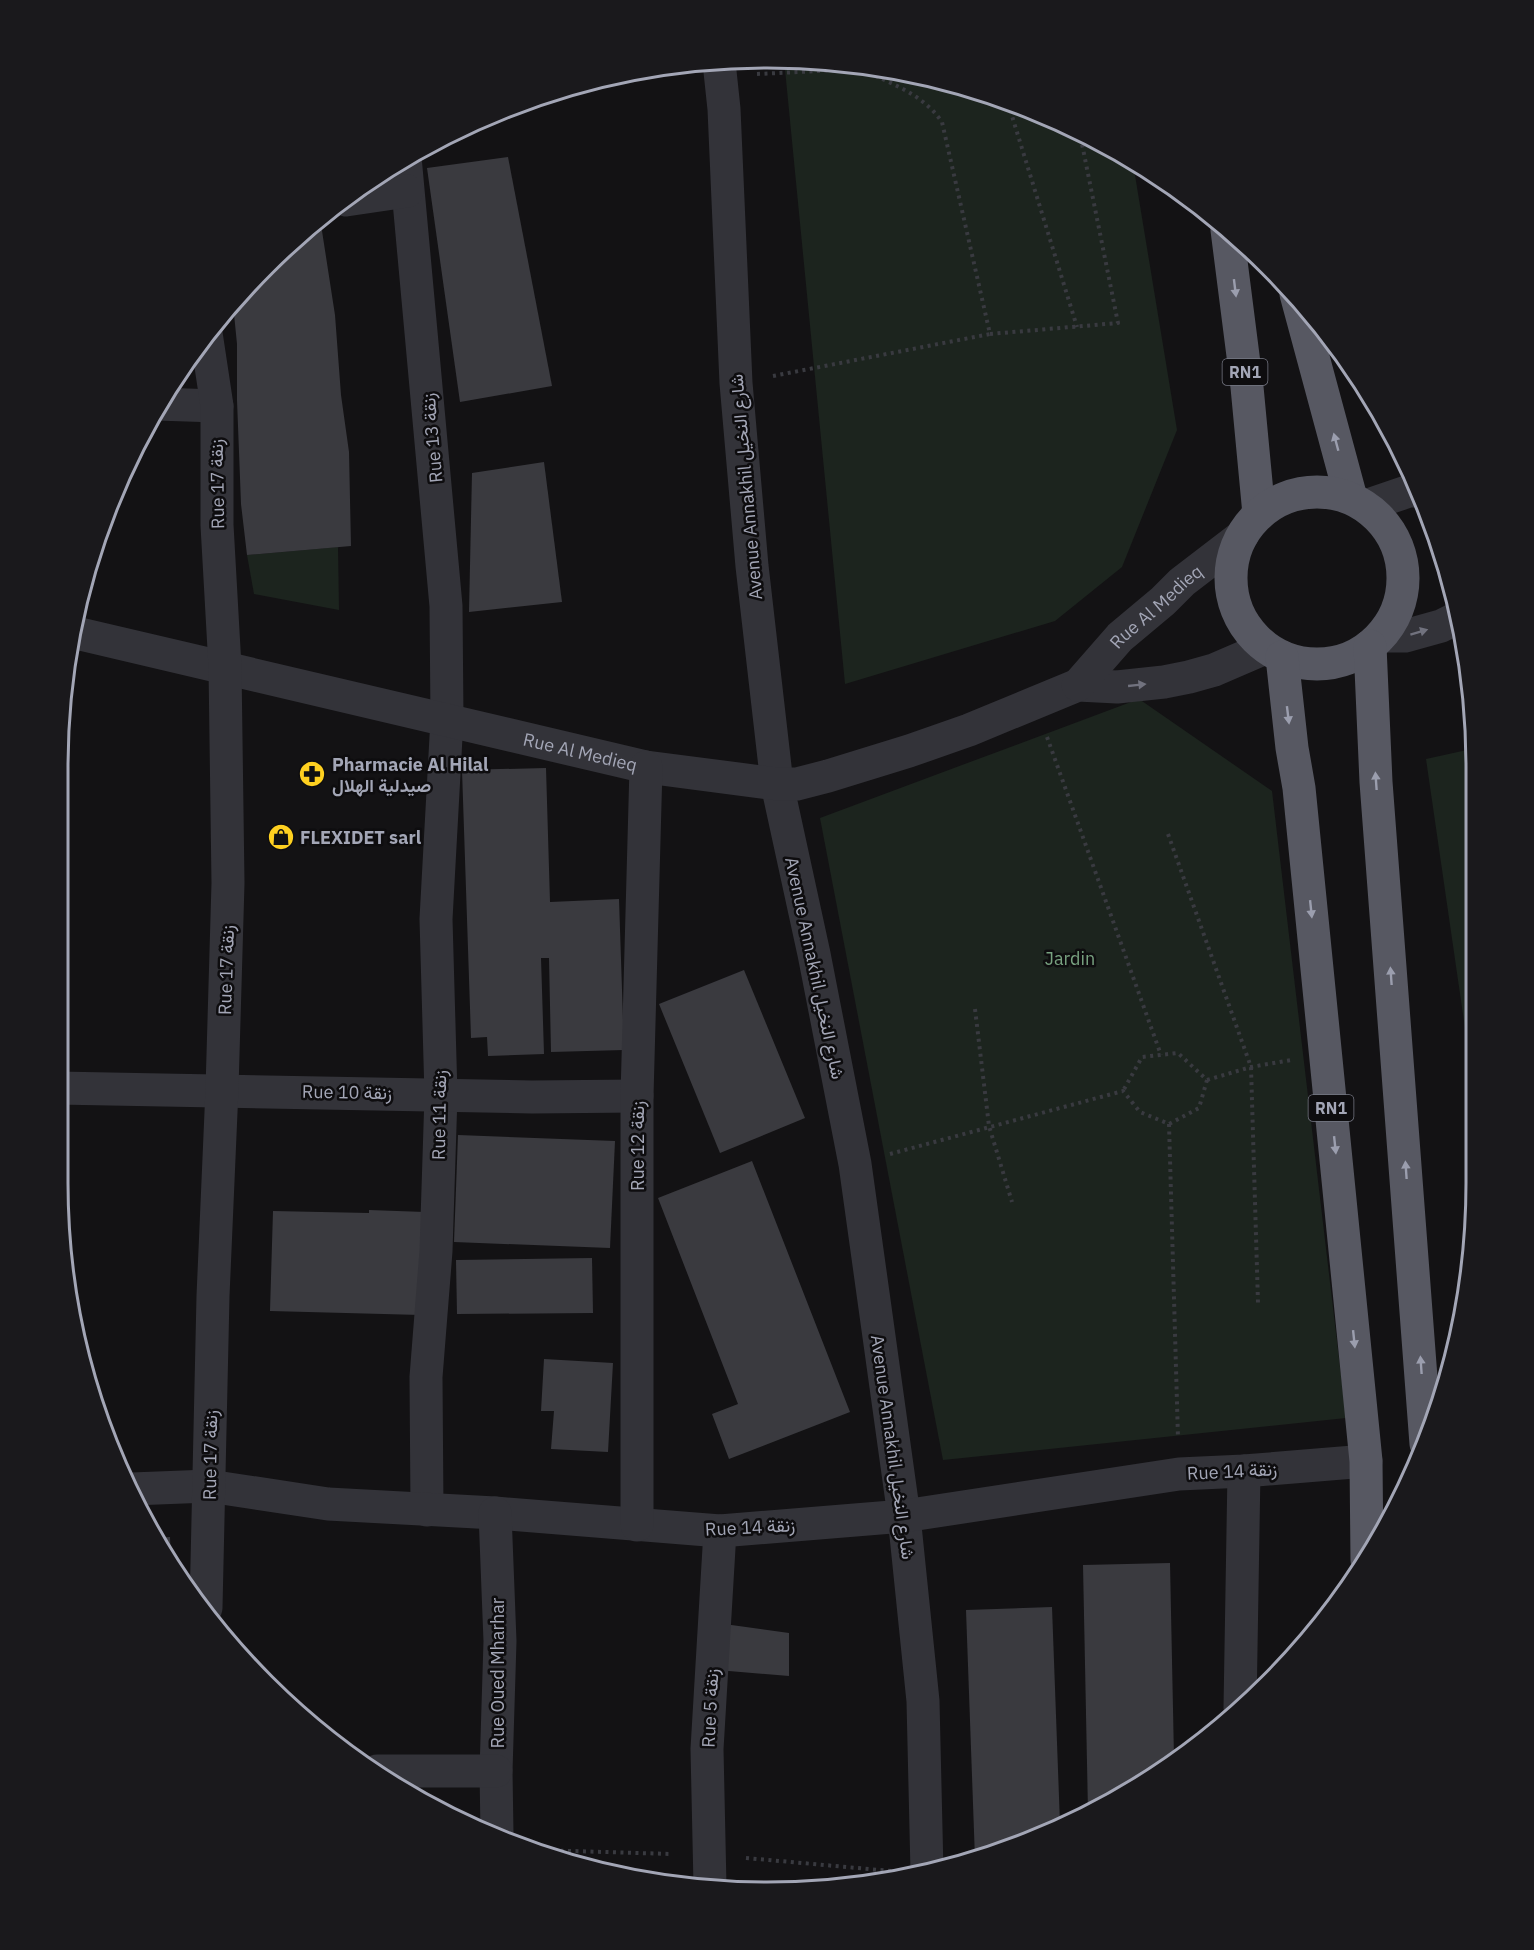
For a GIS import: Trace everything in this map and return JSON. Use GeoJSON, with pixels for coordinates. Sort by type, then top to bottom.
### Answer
{"type":"FeatureCollection","features":[{"type":"Feature","properties":{"kind":"highway","name":"RN1"},"geometry":{"type":"LineString","coordinates":[[1228,241],[1247,387],[1251,525],[1231,576],[1232,596],[1239,616],[1274,652],[1299,788],[1366,1461],[1366,1544]]}},
{"type":"Feature","properties":{"kind":"highway"},"geometry":{"type":"LineString","coordinates":[[1303,318],[1358,502]]}},
{"type":"Feature","properties":{"kind":"highway"},"geometry":{"type":"LineString","coordinates":[[1251,525],[1280,500],[1303,493],[1328,492],[1358,502],[1385,523],[1396,543],[1403,569],[1403,592],[1393,620],[1376,641],[1342,660],[1332,662],[1312,664],[1274,652]]}},
{"type":"Feature","properties":{"kind":"highway"},"geometry":{"type":"LineString","coordinates":[[1376,641],[1376,782],[1424,1421]]}},
{"type":"Feature","properties":{"kind":"street","name":"Avenue Annakhil شارع النخيل"},"geometry":{"type":"LineString","coordinates":[[720,69],[724,109],[736,383],[752,566],[777,784],[814,954],[855,1164],[904,1516],[923,1701],[927,1864]]}},
{"type":"Feature","properties":{"kind":"street","name":"Rue 13 زنقة"},"geometry":{"type":"LineString","coordinates":[[406,168],[446,606],[447,719]]}},
{"type":"Feature","properties":{"kind":"street"},"geometry":{"type":"LineString","coordinates":[[360,198],[407,191]]}},
{"type":"Feature","properties":{"kind":"street","name":"Rue 17 زنقة"},"geometry":{"type":"LineString","coordinates":[[206,1601],[213,1296],[228,883],[225,667],[217,525],[217,405],[208,346]]}},
{"type":"Feature","properties":{"kind":"street"},"geometry":{"type":"LineString","coordinates":[[169,404],[217,405]]}},
{"type":"Feature","properties":{"kind":"street"},"geometry":{"type":"LineString","coordinates":[[1358,502],[1409,491]]}},
{"type":"Feature","properties":{"kind":"street","name":"Rue Al Medieq"},"geometry":{"type":"LineString","coordinates":[[1078,685],[1120,637],[1251,525]]}},
{"type":"Feature","properties":{"kind":"street"},"geometry":{"type":"LineString","coordinates":[[1376,641],[1406,636],[1451,621]]}},
{"type":"Feature","properties":{"kind":"street","name":"Rue Al Medieq"},"geometry":{"type":"LineString","coordinates":[[80,634],[646,767],[777,784],[797,784],[909,751],[969,730],[1078,685],[1117,687],[1164,682],[1274,652]]}},
{"type":"Feature","properties":{"kind":"street","name":"Rue 11 زنقة"},"geometry":{"type":"LineString","coordinates":[[427,1510],[426,1377],[436,1251],[441,1095],[436,919],[447,719]]}},
{"type":"Feature","properties":{"kind":"street","name":"Rue 12 زنقة"},"geometry":{"type":"LineString","coordinates":[[637,1525],[637,1096],[646,767]]}},
{"type":"Feature","properties":{"kind":"street","name":"Rue 10 زنقة"},"geometry":{"type":"LineString","coordinates":[[68,1088],[222,1089],[532,1097],[637,1096]]}},
{"type":"Feature","properties":{"kind":"street","name":"Rue 14 زنقة"},"geometry":{"type":"LineString","coordinates":[[138,1489],[209,1486],[328,1504],[495,1513],[720,1531],[904,1516],[1179,1474],[1366,1461]]}},
{"type":"Feature","properties":{"kind":"street"},"geometry":{"type":"LineString","coordinates":[[1240,1698],[1244,1471]]}},
{"type":"Feature","properties":{"kind":"street","name":"Rue Oued Mharhar"},"geometry":{"type":"LineString","coordinates":[[495,1513],[500,1641],[496,1772],[497,1828]]}},
{"type":"Feature","properties":{"kind":"street","name":"Rue 5 زنقة"},"geometry":{"type":"LineString","coordinates":[[710,1880],[707,1749],[720,1531]]}},
{"type":"Feature","properties":{"kind":"street"},"geometry":{"type":"LineString","coordinates":[[388,1771],[496,1772]]}},
{"type":"Feature","properties":{"kind":"path"},"geometry":{"type":"LineString","coordinates":[[721,69],[790,69]]}},
{"type":"Feature","properties":{"kind":"path"},"geometry":{"type":"LineString","coordinates":[[878,77],[918,97],[932,107],[942,122],[990,334]]}},
{"type":"Feature","properties":{"kind":"path"},"geometry":{"type":"LineString","coordinates":[[1011,112],[1077,327]]}},
{"type":"Feature","properties":{"kind":"path"},"geometry":{"type":"LineString","coordinates":[[736,383],[990,334],[1118,323],[1082,143]]}},
{"type":"Feature","properties":{"kind":"path"},"geometry":{"type":"LineString","coordinates":[[1034,702],[1161,1055]]}},
{"type":"Feature","properties":{"kind":"path"},"geometry":{"type":"LineString","coordinates":[[1168,834],[1251,1067],[1258,1303]]}},
{"type":"Feature","properties":{"kind":"path"},"geometry":{"type":"LineString","coordinates":[[975,1010],[989,1126],[1012,1202]]}},
{"type":"Feature","properties":{"kind":"path"},"geometry":{"type":"LineString","coordinates":[[855,1164],[1123,1091],[1142,1057],[1178,1053],[1207,1080]]}},
{"type":"Feature","properties":{"kind":"path"},"geometry":{"type":"LineString","coordinates":[[1207,1080],[1251,1067],[1326,1054]]}},
{"type":"Feature","properties":{"kind":"path"},"geometry":{"type":"LineString","coordinates":[[1169,1124],[1199,1108],[1207,1080]]}},
{"type":"Feature","properties":{"kind":"path"},"geometry":{"type":"LineString","coordinates":[[1123,1091],[1140,1112],[1169,1124]]}},
{"type":"Feature","properties":{"kind":"path"},"geometry":{"type":"LineString","coordinates":[[1169,1124],[1179,1474]]}},
{"type":"Feature","properties":{"kind":"green space"},"geometry":{"type":"Polygon","coordinates":[[[785,68],[858,73],[948,91],[1035,121],[1134,172],[1177,430],[1122,567],[1055,621],[845,684],[785,68]]]}},
{"type":"Feature","properties":{"kind":"green space"},"geometry":{"type":"Polygon","coordinates":[[[338,547],[339,610],[254,594],[247,555],[338,547]]]}},
{"type":"Feature","properties":{"kind":"green space","name":"Jardin"},"geometry":{"type":"Polygon","coordinates":[[[1139,699],[1272,791],[1346,1418],[943,1460],[820,818],[1139,699]]]}},
{"type":"Feature","properties":{"kind":"green space"},"geometry":{"type":"Polygon","coordinates":[[[1466,750],[1466,1035],[1426,759],[1466,750]]]}},
{"type":"Feature","properties":{"kind":"building"},"geometry":{"type":"Polygon","coordinates":[[[508,157],[552,386],[460,402],[427,168],[508,157]]]}},
{"type":"Feature","properties":{"kind":"building"},"geometry":{"type":"Polygon","coordinates":[[[322,228],[335,315],[341,395],[349,452],[351,546],[247,555],[241,504],[237,344],[234,314],[272,272],[322,228]]]}},
{"type":"Feature","properties":{"kind":"building"},"geometry":{"type":"Polygon","coordinates":[[[544,462],[562,602],[469,612],[472,473],[544,462]]]}},
{"type":"Feature","properties":{"kind":"building"},"geometry":{"type":"Polygon","coordinates":[[[546,768],[550,902],[619,899],[624,1050],[551,1052],[549,958],[541,958],[544,1054],[488,1056],[487,1037],[471,1038],[462,770],[546,768]]]}},
{"type":"Feature","properties":{"kind":"building"},"geometry":{"type":"Polygon","coordinates":[[[744,970],[805,1118],[720,1153],[659,1004],[744,970]]]}},
{"type":"Feature","properties":{"kind":"building"},"geometry":{"type":"Polygon","coordinates":[[[458,1135],[615,1141],[610,1248],[454,1242],[458,1135]]]}},
{"type":"Feature","properties":{"kind":"building"},"geometry":{"type":"Polygon","coordinates":[[[752,1161],[850,1412],[729,1459],[712,1414],[738,1404],[658,1198],[752,1161]]]}},
{"type":"Feature","properties":{"kind":"building"},"geometry":{"type":"Polygon","coordinates":[[[369,1210],[425,1212],[421,1315],[270,1311],[273,1211],[369,1213],[369,1210]]]}},
{"type":"Feature","properties":{"kind":"building"},"geometry":{"type":"Polygon","coordinates":[[[592,1258],[593,1313],[457,1314],[456,1260],[592,1258]]]}},
{"type":"Feature","properties":{"kind":"building"},"geometry":{"type":"Polygon","coordinates":[[[544,1359],[613,1363],[608,1452],[551,1449],[554,1411],[541,1411],[544,1359]]]}},
{"type":"Feature","properties":{"kind":"building"},"geometry":{"type":"Polygon","coordinates":[[[164,1537],[170,1537],[170,1548],[164,1537]]]}},
{"type":"Feature","properties":{"kind":"building"},"geometry":{"type":"Polygon","coordinates":[[[1170,1563],[1174,1752],[1117,1789],[1088,1804],[1083,1565],[1170,1563]]]}},
{"type":"Feature","properties":{"kind":"building"},"geometry":{"type":"Polygon","coordinates":[[[1052,1607],[1060,1818],[975,1851],[966,1610],[1052,1607]]]}},
{"type":"Feature","properties":{"kind":"building"},"geometry":{"type":"Polygon","coordinates":[[[717,1623],[789,1633],[789,1676],[717,1670],[717,1623]]]}},
{"type":"Feature","properties":{"kind":"place","name":"Pharmacie Al Hilal صيدلية الهلال"},"geometry":{"type":"Point","coordinates":[312,774]}},
{"type":"Feature","properties":{"kind":"place","name":"FLEXIDET sarl"},"geometry":{"type":"Point","coordinates":[281,837]}}]}
